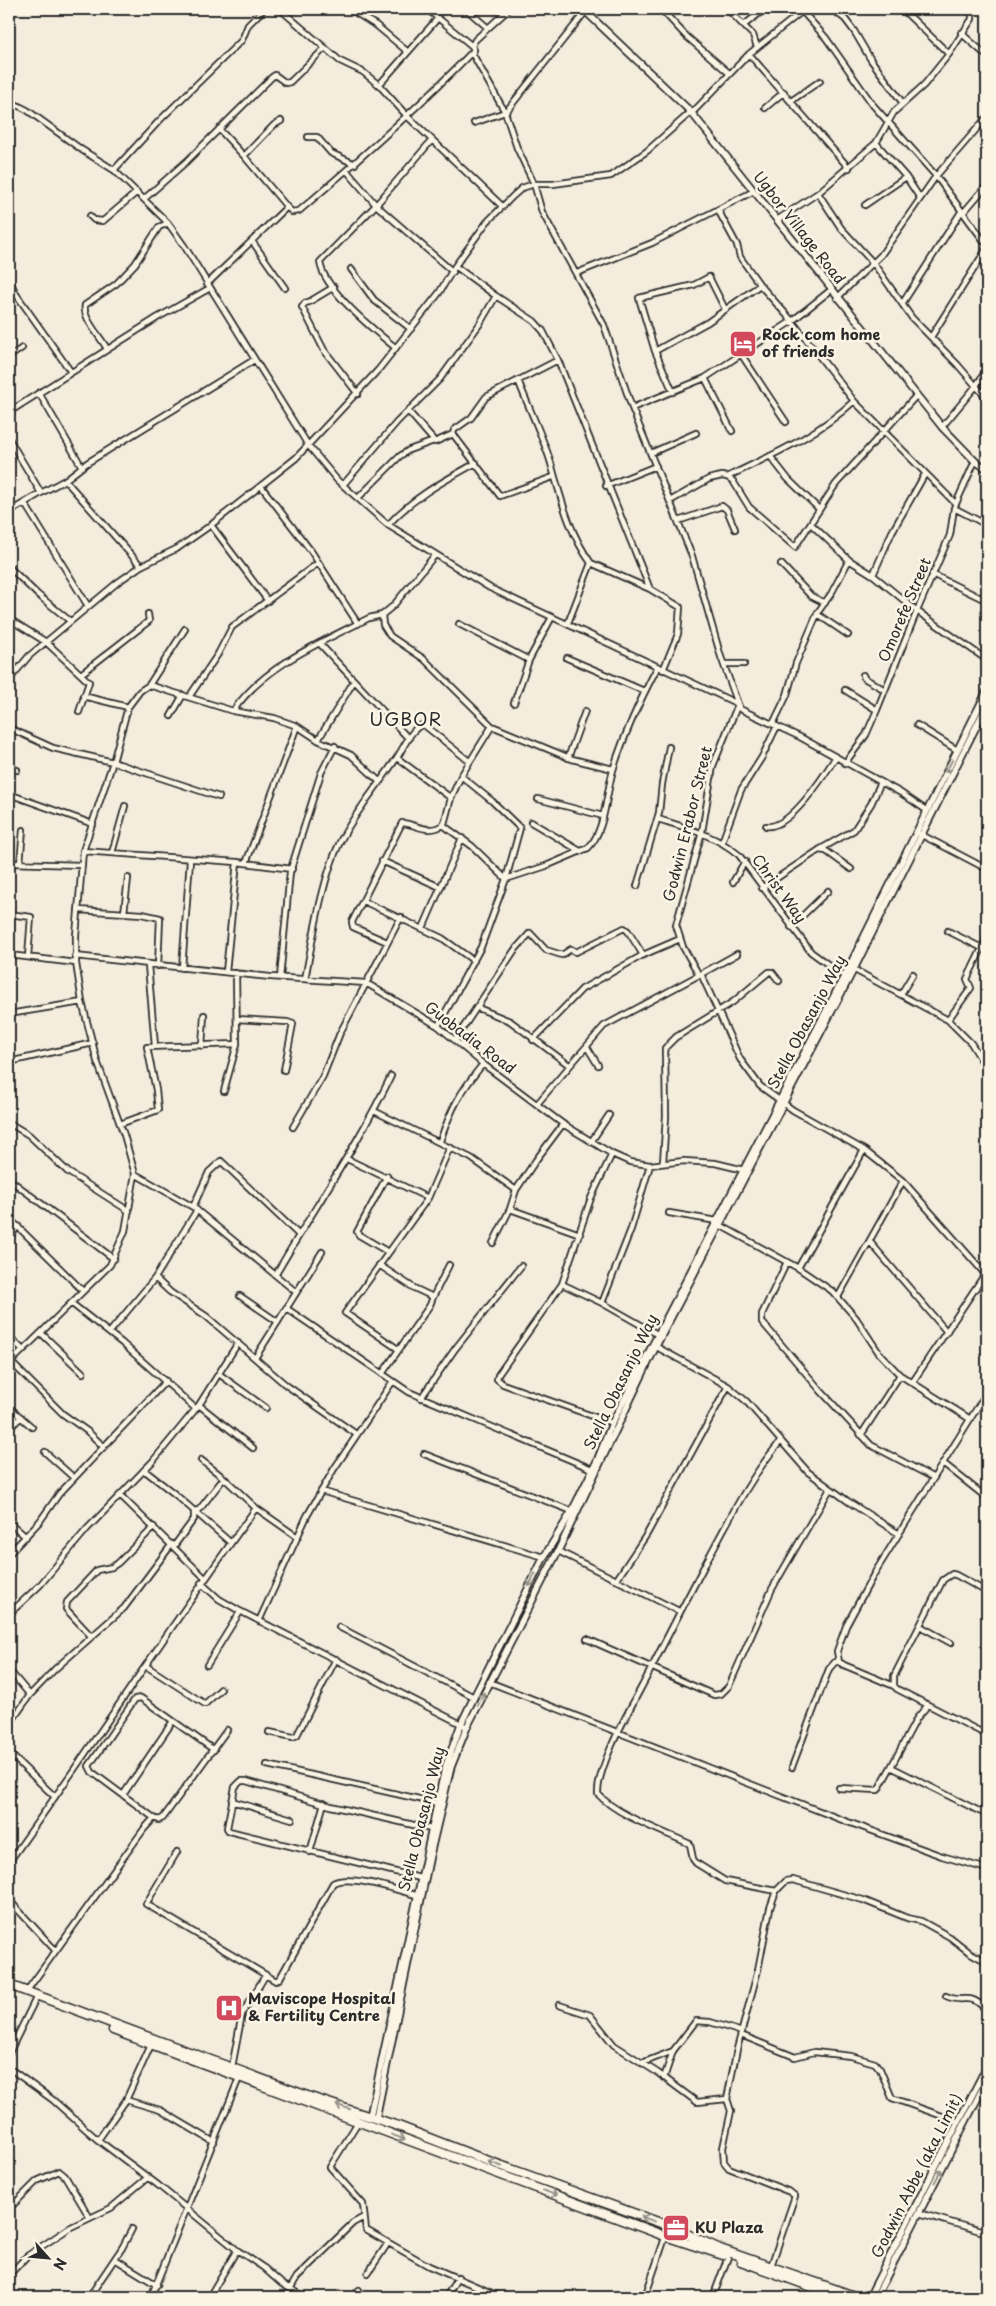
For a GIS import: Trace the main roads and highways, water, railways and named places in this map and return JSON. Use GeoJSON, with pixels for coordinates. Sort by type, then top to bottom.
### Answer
{"type":"FeatureCollection","features":[{"type":"Feature","properties":{"kind":"highway"},"geometry":{"type":"LineString","coordinates":[[9,1987],[26,1992],[151,2045],[239,2078],[665,2236],[728,2256],[839,2297]]}},
{"type":"Feature","properties":{"kind":"highway"},"geometry":{"type":"LineString","coordinates":[[9,1987],[310,2097],[373,2117],[669,2226],[720,2249],[857,2297]]}},
{"type":"Feature","properties":{"kind":"place","name":"Rock com home of friends"},"geometry":{"type":"Point","coordinates":[743,344]}},
{"type":"Feature","properties":{"kind":"place","name":"Maviscope Hospital & Fertility Centre"},"geometry":{"type":"Point","coordinates":[229,2008]}},
{"type":"Feature","properties":{"kind":"place","name":"KU Plaza"},"geometry":{"type":"Point","coordinates":[676,2228]}},
{"type":"Feature","properties":{"kind":"district","name":"UGBOR"},"geometry":{"type":"Point","coordinates":[406,720]}}]}
